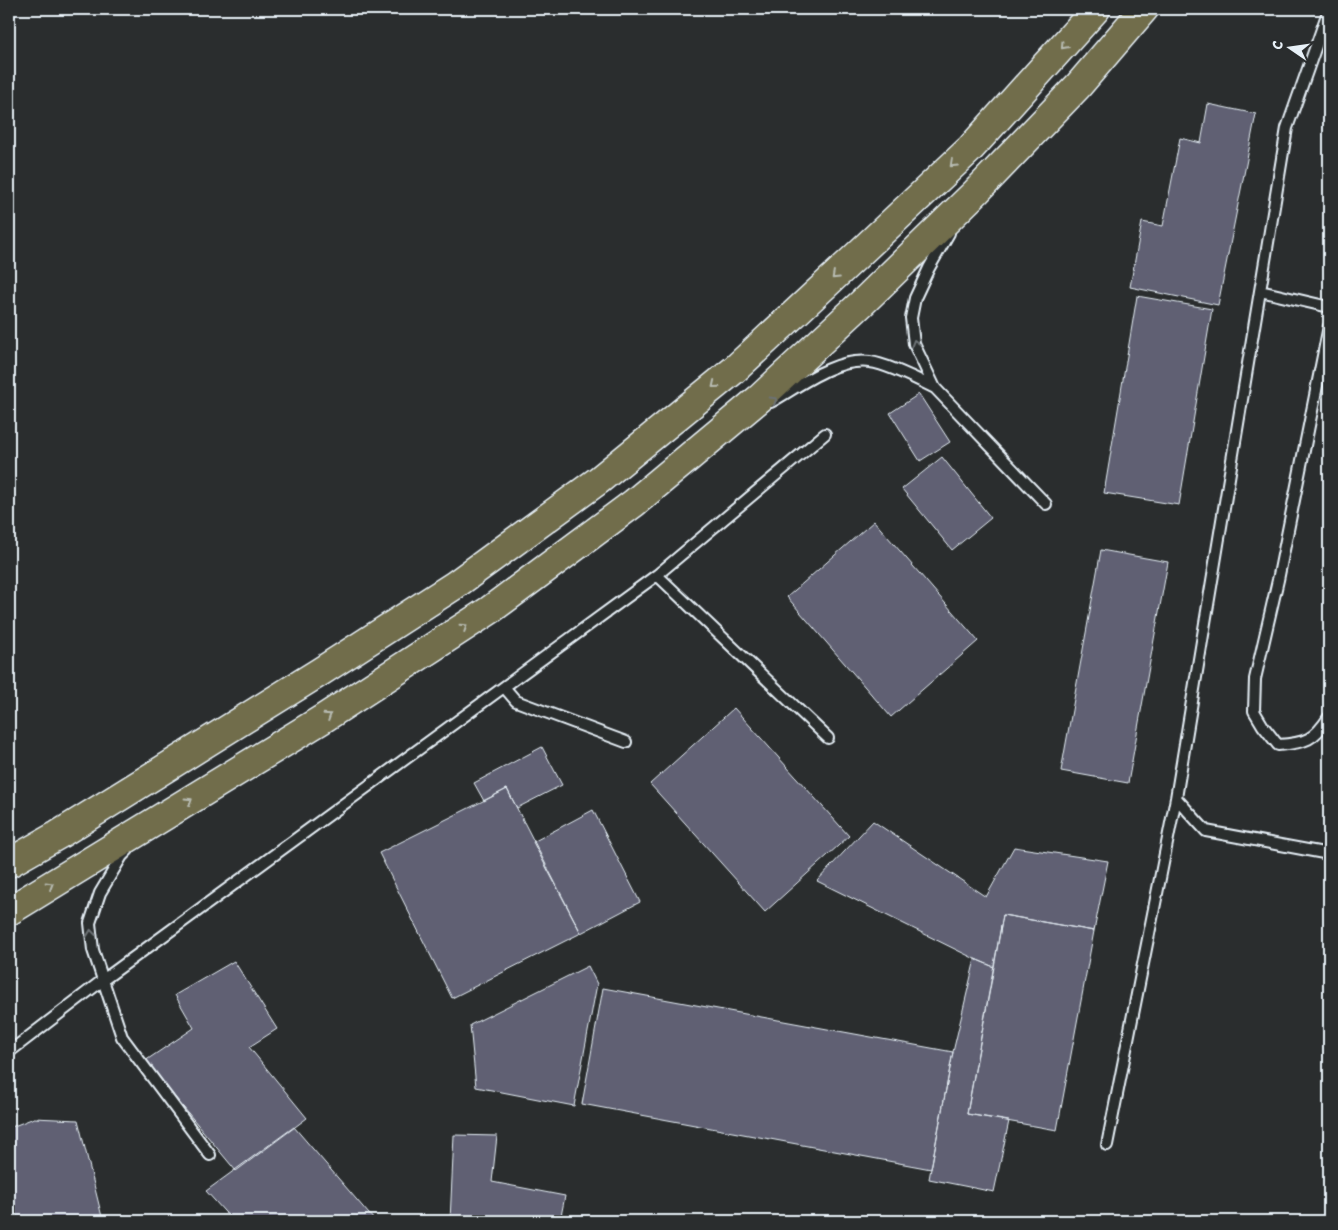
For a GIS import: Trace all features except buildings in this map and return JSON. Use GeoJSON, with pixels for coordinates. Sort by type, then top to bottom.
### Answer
{"type":"FeatureCollection","features":[{"type":"Feature","properties":{"kind":"main road"},"geometry":{"type":"LineString","coordinates":[[9,863],[58,835],[219,735],[456,585],[599,480],[734,370],[864,249],[970,148],[1096,9]]}},
{"type":"Feature","properties":{"kind":"main road"},"geometry":{"type":"LineString","coordinates":[[9,911],[321,720],[490,610],[634,503],[767,391],[870,295],[976,192],[1078,86],[1144,9]]}},
{"type":"Feature","properties":{"kind":"lane"},"geometry":{"type":"LineString","coordinates":[[1107,1145],[1176,798],[1287,128],[1329,9]]}},
{"type":"Feature","properties":{"kind":"lane"},"geometry":{"type":"LineString","coordinates":[[976,192],[928,268],[915,298],[911,318],[914,344],[935,388],[1046,504]]}},
{"type":"Feature","properties":{"kind":"lane"},"geometry":{"type":"LineString","coordinates":[[1260,291],[1329,307]]}},
{"type":"Feature","properties":{"kind":"lane"},"geometry":{"type":"LineString","coordinates":[[1329,326],[1278,580],[1254,679],[1254,711],[1278,745],[1300,744],[1317,733],[1329,716]]}},
{"type":"Feature","properties":{"kind":"lane"},"geometry":{"type":"LineString","coordinates":[[717,434],[822,373],[848,362],[871,362],[905,374],[935,388]]}},
{"type":"Feature","properties":{"kind":"lane"},"geometry":{"type":"LineString","coordinates":[[9,1052],[103,980],[657,574],[825,434]]}},
{"type":"Feature","properties":{"kind":"lane"},"geometry":{"type":"LineString","coordinates":[[657,574],[828,738]]}},
{"type":"Feature","properties":{"kind":"lane"},"geometry":{"type":"LineString","coordinates":[[504,687],[516,701],[626,742]]}},
{"type":"Feature","properties":{"kind":"lane"},"geometry":{"type":"LineString","coordinates":[[1176,798],[1206,831],[1329,854]]}},
{"type":"Feature","properties":{"kind":"lane"},"geometry":{"type":"LineString","coordinates":[[164,816],[122,856],[100,894],[90,923],[93,950],[122,1037],[210,1155]]}}]}
